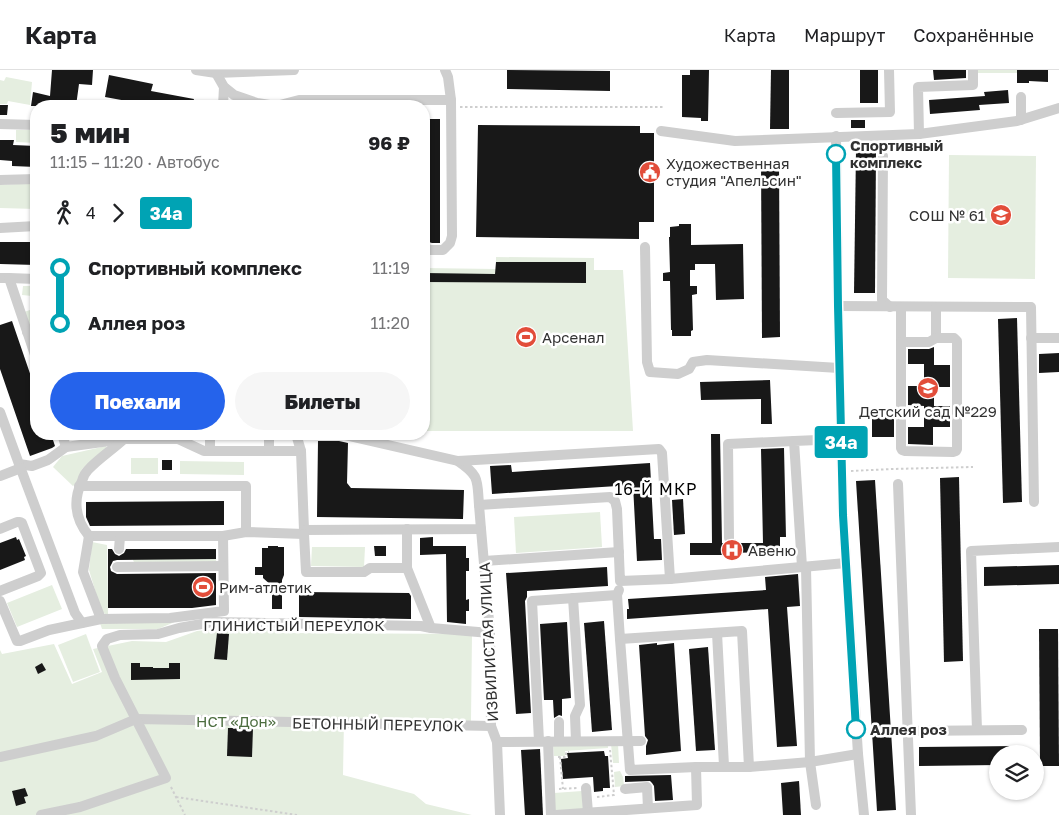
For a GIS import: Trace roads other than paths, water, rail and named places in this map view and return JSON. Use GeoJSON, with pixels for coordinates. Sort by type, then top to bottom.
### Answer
{"type":"FeatureCollection","features":[{"type":"Feature","properties":{"kind":"street"},"geometry":{"type":"LineString","coordinates":[[199,70],[216,73],[294,70]]}},
{"type":"Feature","properties":{"kind":"street"},"geometry":{"type":"LineString","coordinates":[[430,250],[443,250],[450,243],[452,236],[451,104],[448,77],[445,70]]}},
{"type":"Feature","properties":{"kind":"street"},"geometry":{"type":"LineString","coordinates":[[836,112],[890,112],[889,70]]}},
{"type":"Feature","properties":{"kind":"street"},"geometry":{"type":"LineString","coordinates":[[919,134],[918,87],[973,85],[973,70]]}},
{"type":"Feature","properties":{"kind":"street"},"geometry":{"type":"LineString","coordinates":[[216,73],[224,87],[234,95],[248,100]]}},
{"type":"Feature","properties":{"kind":"street"},"geometry":{"type":"LineString","coordinates":[[223,100],[224,87]]}},
{"type":"Feature","properties":{"kind":"street"},"geometry":{"type":"LineString","coordinates":[[1021,97],[1021,120]]}},
{"type":"Feature","properties":{"kind":"street"},"geometry":{"type":"LineString","coordinates":[[430,104],[451,104]]}},
{"type":"Feature","properties":{"kind":"street"},"geometry":{"type":"LineString","coordinates":[[661,131],[735,141],[919,134],[1021,120],[1059,108]]}},
{"type":"Feature","properties":{"kind":"street"},"geometry":{"type":"LineString","coordinates":[[0,124],[30,124]]}},
{"type":"Feature","properties":{"kind":"street"},"geometry":{"type":"LineString","coordinates":[[836,136],[843,515],[858,754],[864,815]]}},
{"type":"Feature","properties":{"kind":"street"},"geometry":{"type":"LineString","coordinates":[[883,156],[882,300],[890,307]]}},
{"type":"Feature","properties":{"kind":"street"},"geometry":{"type":"LineString","coordinates":[[0,180],[30,179]]}},
{"type":"Feature","properties":{"kind":"street"},"geometry":{"type":"LineString","coordinates":[[0,228],[30,226]]}},
{"type":"Feature","properties":{"kind":"street"},"geometry":{"type":"LineString","coordinates":[[646,247],[647,362],[650,372],[678,374],[689,369],[693,362],[707,360],[839,368]]}},
{"type":"Feature","properties":{"kind":"street"},"geometry":{"type":"LineString","coordinates":[[30,279],[5,278],[30,325]]}},
{"type":"Feature","properties":{"kind":"street"},"geometry":{"type":"LineString","coordinates":[[838,306],[1031,307],[1034,502]]}},
{"type":"Feature","properties":{"kind":"street"},"geometry":{"type":"LineString","coordinates":[[901,307],[901,342],[901,448],[905,451],[953,452],[956,449],[957,341],[954,338],[936,338],[929,342],[901,342]]}},
{"type":"Feature","properties":{"kind":"street"},"geometry":{"type":"LineString","coordinates":[[936,307],[936,338]]}},
{"type":"Feature","properties":{"kind":"street"},"geometry":{"type":"LineString","coordinates":[[1032,338],[1059,338]]}},
{"type":"Feature","properties":{"kind":"street"},"geometry":{"type":"LineString","coordinates":[[0,414],[4,434],[20,466],[31,507],[75,613],[82,623]]}},
{"type":"Feature","properties":{"kind":"street"},"geometry":{"type":"LineString","coordinates":[[729,538],[728,444],[841,439]]}},
{"type":"Feature","properties":{"kind":"street"},"geometry":{"type":"LineString","coordinates":[[64,440],[66,447]]}},
{"type":"Feature","properties":{"kind":"street"},"geometry":{"type":"LineString","coordinates":[[0,476],[20,466],[32,466],[48,460],[66,447],[109,440]]}},
{"type":"Feature","properties":{"kind":"street"},"geometry":{"type":"LineString","coordinates":[[101,619],[83,572],[89,536],[77,512],[76,499],[79,486],[86,472],[123,440]]}},
{"type":"Feature","properties":{"kind":"street"},"geometry":{"type":"LineString","coordinates":[[180,440],[204,451],[301,451]]}},
{"type":"Feature","properties":{"kind":"street"},"geometry":{"type":"LineString","coordinates":[[191,440],[191,446]]}},
{"type":"Feature","properties":{"kind":"street"},"geometry":{"type":"LineString","coordinates":[[210,440],[210,451]]}},
{"type":"Feature","properties":{"kind":"street"},"geometry":{"type":"LineString","coordinates":[[268,440],[269,451]]}},
{"type":"Feature","properties":{"kind":"street"},"geometry":{"type":"LineString","coordinates":[[298,440],[301,451],[306,572],[364,572],[370,568],[407,568]]}},
{"type":"Feature","properties":{"kind":"street"},"geometry":{"type":"LineString","coordinates":[[366,440],[458,461],[659,448],[662,454],[670,579]]}},
{"type":"Feature","properties":{"kind":"street"},"geometry":{"type":"LineString","coordinates":[[794,441],[804,567],[810,762],[816,805]]}},
{"type":"Feature","properties":{"kind":"street","name":"ИЗВИЛИСТАЯ УЛИЦА"},"geometry":{"type":"LineString","coordinates":[[458,461],[470,469],[477,478],[490,633],[491,726],[497,742],[500,815]]}},
{"type":"Feature","properties":{"kind":"street"},"geometry":{"type":"LineString","coordinates":[[898,484],[911,815]]}},
{"type":"Feature","properties":{"kind":"street"},"geometry":{"type":"LineString","coordinates":[[79,486],[246,486],[246,532]]}},
{"type":"Feature","properties":{"kind":"street"},"geometry":{"type":"LineString","coordinates":[[479,505],[610,497],[615,502],[619,552],[620,639],[630,770],[724,766],[749,767],[810,762],[858,754]]}},
{"type":"Feature","properties":{"kind":"street"},"geometry":{"type":"LineString","coordinates":[[0,529],[17,522],[22,524],[41,573],[38,576],[0,591]]}},
{"type":"Feature","properties":{"kind":"street"},"geometry":{"type":"LineString","coordinates":[[407,529],[407,568],[431,628]]}},
{"type":"Feature","properties":{"kind":"street"},"geometry":{"type":"LineString","coordinates":[[89,536],[224,536],[246,532],[482,529]]}},
{"type":"Feature","properties":{"kind":"street"},"geometry":{"type":"LineString","coordinates":[[0,601],[17,641],[49,630],[101,619],[170,618],[224,611],[224,536]]}},
{"type":"Feature","properties":{"kind":"street"},"geometry":{"type":"LineString","coordinates":[[119,549],[120,537]]}},
{"type":"Feature","properties":{"kind":"street"},"geometry":{"type":"LineString","coordinates":[[977,730],[971,551],[1059,547]]}},
{"type":"Feature","properties":{"kind":"street"},"geometry":{"type":"LineString","coordinates":[[484,561],[619,552]]}},
{"type":"Feature","properties":{"kind":"street"},"geometry":{"type":"LineString","coordinates":[[620,581],[670,579],[846,563]]}},
{"type":"Feature","properties":{"kind":"street"},"geometry":{"type":"LineString","coordinates":[[117,567],[223,566]]}},
{"type":"Feature","properties":{"kind":"street"},"geometry":{"type":"LineString","coordinates":[[551,815],[548,758],[543,741],[532,601],[618,595]]}},
{"type":"Feature","properties":{"kind":"street"},"geometry":{"type":"LineString","coordinates":[[573,598],[580,706],[575,716],[576,741]]}},
{"type":"Feature","properties":{"kind":"street","name":"ГЛИНИСТЫЙ ПЕРЕУЛОК"},"geometry":{"type":"LineString","coordinates":[[136,719],[115,678],[102,646],[107,639],[120,635],[158,634],[213,622],[420,626],[490,633]]}},
{"type":"Feature","properties":{"kind":"street"},"geometry":{"type":"LineString","coordinates":[[620,639],[742,631],[749,767]]}},
{"type":"Feature","properties":{"kind":"street"},"geometry":{"type":"LineString","coordinates":[[717,633],[724,766]]}},
{"type":"Feature","properties":{"kind":"street"},"geometry":{"type":"LineString","coordinates":[[41,815],[80,807],[162,780],[136,719]]}},
{"type":"Feature","properties":{"kind":"street","name":"БЕТОННЫЙ ПЕРЕУЛОК"},"geometry":{"type":"LineString","coordinates":[[0,757],[96,736],[136,719],[491,726]]}},
{"type":"Feature","properties":{"kind":"street"},"geometry":{"type":"LineString","coordinates":[[559,722],[559,741]]}},
{"type":"Feature","properties":{"kind":"street"},"geometry":{"type":"LineString","coordinates":[[907,731],[1022,730]]}},
{"type":"Feature","properties":{"kind":"street"},"geometry":{"type":"LineString","coordinates":[[497,742],[641,741]]}},
{"type":"Feature","properties":{"kind":"street"},"geometry":{"type":"LineString","coordinates":[[556,815],[654,810],[697,805],[696,767]]}},
{"type":"Feature","properties":{"kind":"street"},"geometry":{"type":"LineString","coordinates":[[586,788],[588,813]]}},
{"type":"Feature","properties":{"kind":"street"},"geometry":{"type":"LineString","coordinates":[[625,789],[647,788],[654,810]]}},
{"type":"Feature","properties":{"kind":"place","name":"Спортивный комплекс"},"geometry":{"type":"Point","coordinates":[836,154]}},
{"type":"Feature","properties":{"kind":"place","name":"Художественная студия \"Апельсин\""},"geometry":{"type":"Point","coordinates":[650,172]}},
{"type":"Feature","properties":{"kind":"place","name":"СОШ № 61"},"geometry":{"type":"Point","coordinates":[1001,215]}},
{"type":"Feature","properties":{"kind":"place","name":"Арсенал"},"geometry":{"type":"Point","coordinates":[526,337]}},
{"type":"Feature","properties":{"kind":"place","name":"Детский сад №229"},"geometry":{"type":"Point","coordinates":[928,388]}},
{"type":"Feature","properties":{"kind":"place","name":"Авеню"},"geometry":{"type":"Point","coordinates":[732,550]}},
{"type":"Feature","properties":{"kind":"place","name":"Рим-атлетик"},"geometry":{"type":"Point","coordinates":[203,587]}},
{"type":"Feature","properties":{"kind":"place","name":"Аллея роз"},"geometry":{"type":"Point","coordinates":[856,729]}},
{"type":"Feature","properties":{"kind":"district","name":"16-Й МКР"},"geometry":{"type":"Point","coordinates":[656,489]}},
{"type":"Feature","properties":{"kind":"park label","name":"НСТ «Дон»"},"geometry":{"type":"Point","coordinates":[236,721]}}]}
